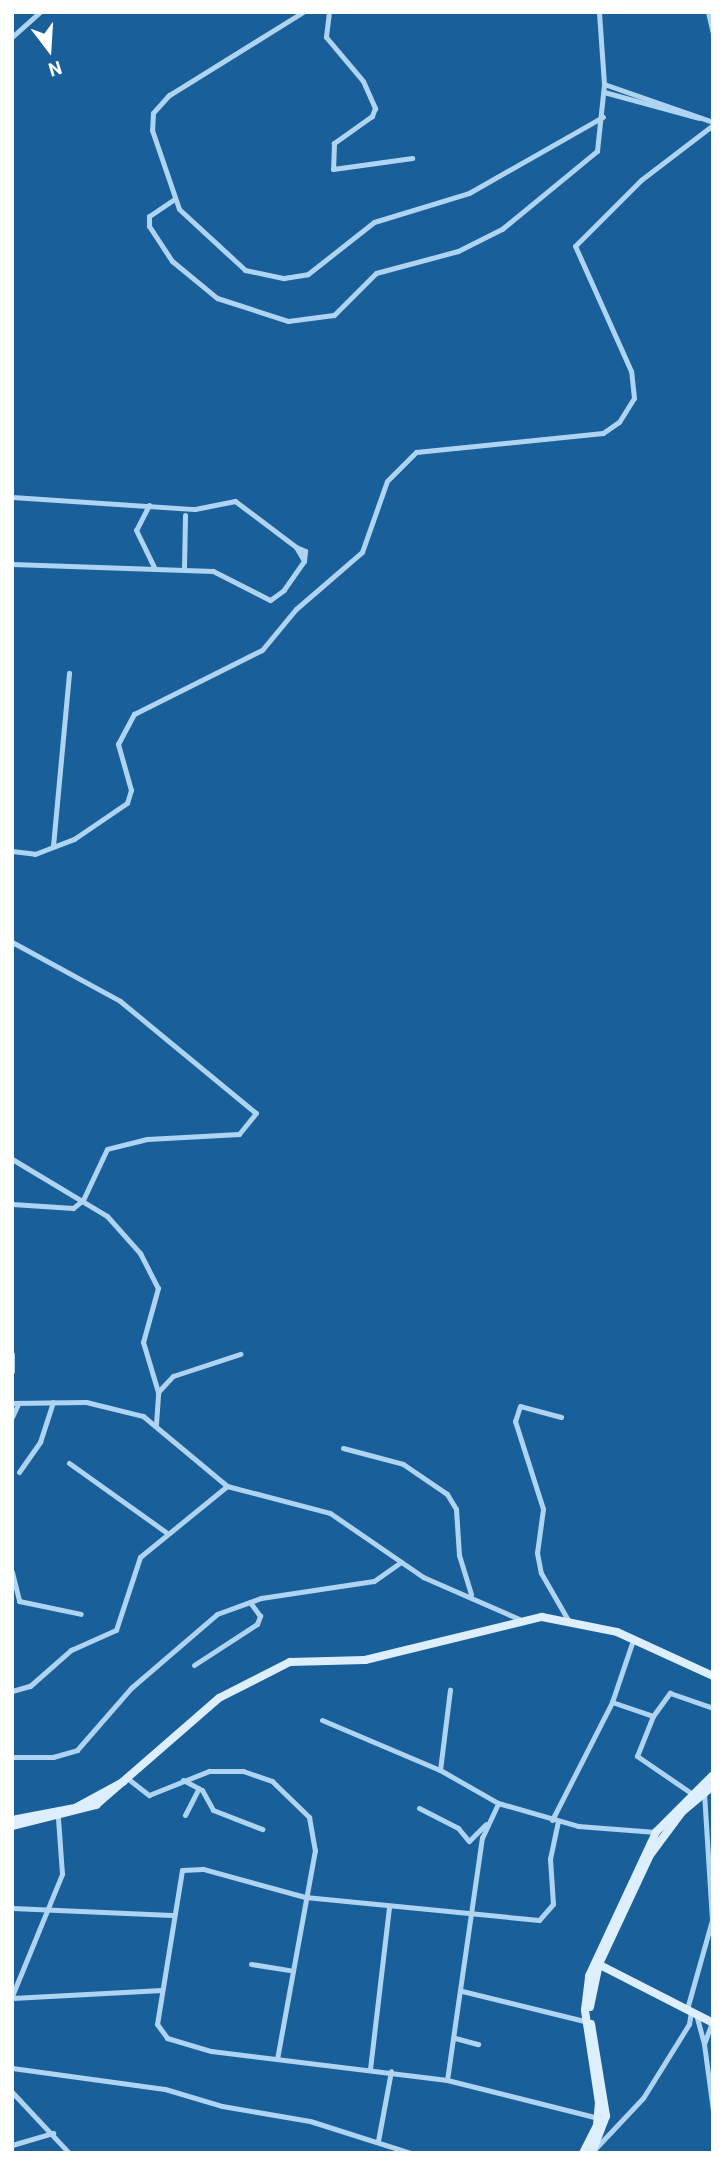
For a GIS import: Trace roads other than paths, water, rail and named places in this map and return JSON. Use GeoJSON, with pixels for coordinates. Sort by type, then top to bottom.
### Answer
{"type":"FeatureCollection","features":[{"type":"Feature","properties":{"kind":"main road"},"geometry":{"type":"LineString","coordinates":[[12,1826],[58,1818],[96,1805],[204,1709],[275,1667],[365,1660],[519,1619],[568,1620],[633,1640],[713,1676]]}},
{"type":"Feature","properties":{"kind":"main road"},"geometry":{"type":"LineString","coordinates":[[592,2152],[606,2100],[589,2022],[596,1963],[656,1832],[691,1793],[713,1775]]}},
{"type":"Feature","properties":{"kind":"main road"},"geometry":{"type":"LineString","coordinates":[[12,1820],[75,1808],[125,1780]]}},
{"type":"Feature","properties":{"kind":"main road"},"geometry":{"type":"LineString","coordinates":[[596,1963],[663,1833],[713,1786]]}},
{"type":"Feature","properties":{"kind":"main road"},"geometry":{"type":"LineString","coordinates":[[596,1963],[713,2023]]}},
{"type":"Feature","properties":{"kind":"main road"},"geometry":{"type":"LineString","coordinates":[[583,2153],[601,2121]]}},
{"type":"Feature","properties":{"kind":"street"},"geometry":{"type":"LineString","coordinates":[[12,37],[40,12]]}},
{"type":"Feature","properties":{"kind":"street"},"geometry":{"type":"LineString","coordinates":[[303,12],[156,108],[152,130],[173,200],[193,228],[245,270],[294,276],[328,263],[374,222],[469,193],[603,117]]}},
{"type":"Feature","properties":{"kind":"street"},"geometry":{"type":"LineString","coordinates":[[329,12],[326,37],[363,81],[375,108],[372,116],[334,143],[333,169],[412,158]]}},
{"type":"Feature","properties":{"kind":"street"},"geometry":{"type":"LineString","coordinates":[[173,200],[148,220],[172,261],[224,302],[303,323],[334,315],[376,273],[458,251],[502,229],[593,156],[602,140],[603,117],[604,84],[599,12]]}},
{"type":"Feature","properties":{"kind":"street"},"geometry":{"type":"LineString","coordinates":[[708,12],[713,33]]}},
{"type":"Feature","properties":{"kind":"street"},"geometry":{"type":"LineString","coordinates":[[604,84],[713,123]]}},
{"type":"Feature","properties":{"kind":"street"},"geometry":{"type":"LineString","coordinates":[[604,92],[699,118]]}},
{"type":"Feature","properties":{"kind":"street"},"geometry":{"type":"LineString","coordinates":[[12,851],[29,855],[79,836],[130,799],[118,747],[134,714],[262,650],[304,602],[362,552],[387,481],[416,452],[603,433],[626,415],[634,398],[631,371],[575,246],[647,175],[713,123]]}},
{"type":"Feature","properties":{"kind":"street"},"geometry":{"type":"LineString","coordinates":[[12,497],[195,509],[235,500],[296,547],[304,561],[285,590],[270,600],[221,573],[184,568],[154,567],[109,571],[12,564]]}},
{"type":"Feature","properties":{"kind":"street"},"geometry":{"type":"LineString","coordinates":[[149,505],[136,530],[154,567]]}},
{"type":"Feature","properties":{"kind":"street"},"geometry":{"type":"LineString","coordinates":[[184,568],[185,515]]}},
{"type":"Feature","properties":{"kind":"street"},"geometry":{"type":"LineString","coordinates":[[53,846],[69,673]]}},
{"type":"Feature","properties":{"kind":"street"},"geometry":{"type":"LineString","coordinates":[[12,942],[120,1001],[256,1114],[242,1133],[147,1139],[107,1149],[83,1200],[67,1210],[12,1203]]}},
{"type":"Feature","properties":{"kind":"street"},"geometry":{"type":"LineString","coordinates":[[12,1159],[83,1200],[127,1234],[155,1277],[158,1298],[143,1342],[158,1392],[156,1424]]}},
{"type":"Feature","properties":{"kind":"street"},"geometry":{"type":"LineString","coordinates":[[12,1354],[12,1371]]}},
{"type":"Feature","properties":{"kind":"street"},"geometry":{"type":"LineString","coordinates":[[158,1392],[178,1373],[240,1354]]}},
{"type":"Feature","properties":{"kind":"street"},"geometry":{"type":"LineString","coordinates":[[19,1472],[40,1442],[53,1402]]}},
{"type":"Feature","properties":{"kind":"street"},"geometry":{"type":"LineString","coordinates":[[12,1417],[15,1403],[103,1404],[156,1424],[227,1486],[323,1510],[424,1577],[471,1594],[519,1619]]}},
{"type":"Feature","properties":{"kind":"street"},"geometry":{"type":"LineString","coordinates":[[561,1417],[520,1406],[515,1422],[543,1510],[537,1553],[541,1573],[568,1620]]}},
{"type":"Feature","properties":{"kind":"street"},"geometry":{"type":"LineString","coordinates":[[343,1448],[403,1464],[447,1494],[456,1509],[459,1555],[471,1594]]}},
{"type":"Feature","properties":{"kind":"street"},"geometry":{"type":"LineString","coordinates":[[69,1463],[167,1533]]}},
{"type":"Feature","properties":{"kind":"street"},"geometry":{"type":"LineString","coordinates":[[12,1690],[30,1686],[71,1650],[116,1630],[137,1561],[167,1533],[227,1486]]}},
{"type":"Feature","properties":{"kind":"street"},"geometry":{"type":"LineString","coordinates":[[12,1757],[53,1757],[77,1750],[183,1637],[210,1618],[250,1602],[374,1581],[401,1562]]}},
{"type":"Feature","properties":{"kind":"street"},"geometry":{"type":"LineString","coordinates":[[12,1572],[19,1601],[81,1614]]}},
{"type":"Feature","properties":{"kind":"street"},"geometry":{"type":"LineString","coordinates":[[194,1665],[257,1624],[260,1616],[250,1602]]}},
{"type":"Feature","properties":{"kind":"street"},"geometry":{"type":"LineString","coordinates":[[617,2130],[601,2121],[447,2080],[277,2059],[167,2038],[157,2024],[178,1874],[188,1867],[306,1898],[470,1917],[547,1916],[554,1898],[550,1859],[555,1821],[612,1702],[633,1640]]}},
{"type":"Feature","properties":{"kind":"street"},"geometry":{"type":"LineString","coordinates":[[440,1770],[450,1690]]}},
{"type":"Feature","properties":{"kind":"street"},"geometry":{"type":"LineString","coordinates":[[691,1793],[637,1756],[653,1716],[670,1693],[713,1709]]}},
{"type":"Feature","properties":{"kind":"street"},"geometry":{"type":"LineString","coordinates":[[612,1702],[653,1716]]}},
{"type":"Feature","properties":{"kind":"street"},"geometry":{"type":"LineString","coordinates":[[322,1720],[440,1770],[498,1803],[555,1821],[656,1832]]}},
{"type":"Feature","properties":{"kind":"street"},"geometry":{"type":"LineString","coordinates":[[125,1780],[149,1795],[183,1780],[234,1769],[272,1781],[296,1800],[314,1834],[306,1898],[290,1970],[277,2059]]}},
{"type":"Feature","properties":{"kind":"street"},"geometry":{"type":"LineString","coordinates":[[183,1780],[199,1788],[213,1810],[262,1829]]}},
{"type":"Feature","properties":{"kind":"street"},"geometry":{"type":"LineString","coordinates":[[185,1815],[199,1788]]}},
{"type":"Feature","properties":{"kind":"street"},"geometry":{"type":"LineString","coordinates":[[592,2152],[617,2130],[684,2033],[691,2012],[712,1921],[704,1793]]}},
{"type":"Feature","properties":{"kind":"street"},"geometry":{"type":"LineString","coordinates":[[419,1808],[458,1828],[468,1841],[486,1824],[498,1803]]}},
{"type":"Feature","properties":{"kind":"street"},"geometry":{"type":"LineString","coordinates":[[58,1818],[64,1863],[12,1997],[162,1990]]}},
{"type":"Feature","properties":{"kind":"street"},"geometry":{"type":"LineString","coordinates":[[447,2080],[486,1824]]}},
{"type":"Feature","properties":{"kind":"street"},"geometry":{"type":"LineString","coordinates":[[12,1908],[172,1915]]}},
{"type":"Feature","properties":{"kind":"street"},"geometry":{"type":"LineString","coordinates":[[370,2069],[389,1908]]}},
{"type":"Feature","properties":{"kind":"street"},"geometry":{"type":"LineString","coordinates":[[251,1964],[290,1970]]}},
{"type":"Feature","properties":{"kind":"street"},"geometry":{"type":"LineString","coordinates":[[462,1991],[589,2022]]}},
{"type":"Feature","properties":{"kind":"street"},"geometry":{"type":"LineString","coordinates":[[691,2012],[704,2044],[713,2111]]}},
{"type":"Feature","properties":{"kind":"street"},"geometry":{"type":"LineString","coordinates":[[704,2044],[713,2023]]}},
{"type":"Feature","properties":{"kind":"street"},"geometry":{"type":"LineString","coordinates":[[454,2038],[478,2044]]}},
{"type":"Feature","properties":{"kind":"street"},"geometry":{"type":"LineString","coordinates":[[12,2068],[164,2089],[378,2141],[411,2153]]}},
{"type":"Feature","properties":{"kind":"street"},"geometry":{"type":"LineString","coordinates":[[378,2141],[391,2071]]}},
{"type":"Feature","properties":{"kind":"street"},"geometry":{"type":"LineString","coordinates":[[12,2092],[69,2153]]}},
{"type":"Feature","properties":{"kind":"street"},"geometry":{"type":"LineString","coordinates":[[12,2145],[53,2133]]}}]}
